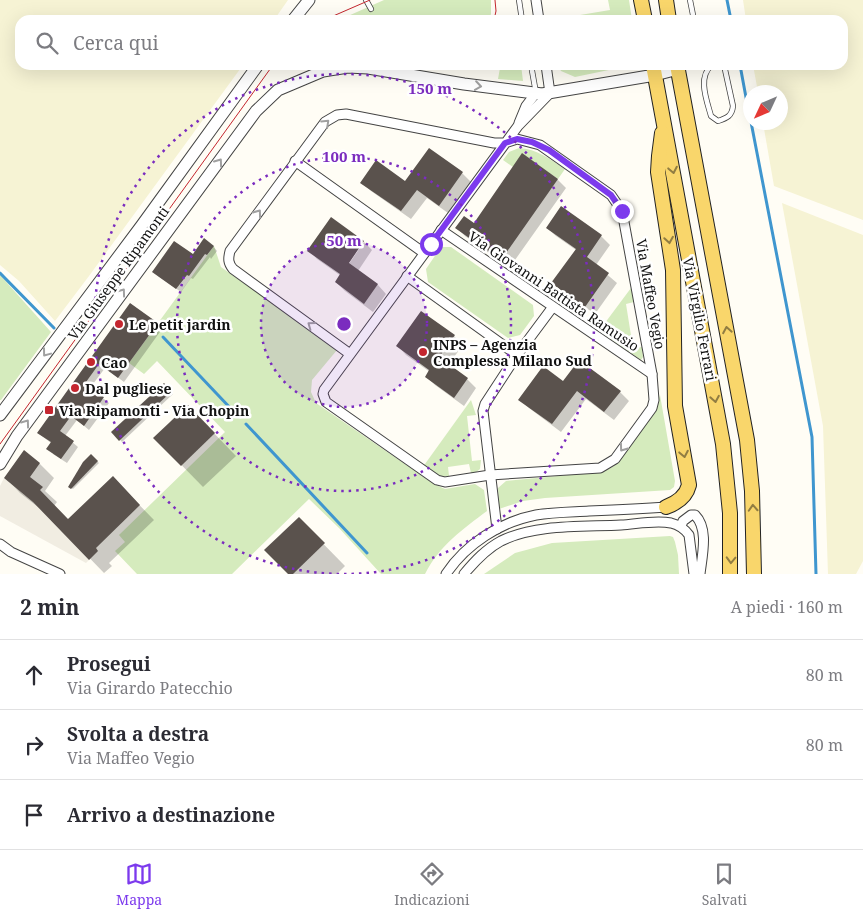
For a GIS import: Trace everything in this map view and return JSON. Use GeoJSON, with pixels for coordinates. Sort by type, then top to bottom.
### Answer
{"type":"FeatureCollection","features":[{"type":"Feature","properties":{"kind":"main road"},"geometry":{"type":"LineString","coordinates":[[641,0],[644,15]]}},
{"type":"Feature","properties":{"kind":"main road"},"geometry":{"type":"LineString","coordinates":[[666,0],[668,15]]}},
{"type":"Feature","properties":{"kind":"main road","name":"Via Virgilio Ferrari"},"geometry":{"type":"LineString","coordinates":[[654,70],[723,444],[730,513],[730,574]]}},
{"type":"Feature","properties":{"kind":"main road","name":"Via Virgilio Ferrari"},"geometry":{"type":"LineString","coordinates":[[679,70],[747,440],[752,491],[754,574]]}},
{"type":"Feature","properties":{"kind":"main road"},"geometry":{"type":"LineString","coordinates":[[664,122],[658,172],[673,270],[676,406],[689,485],[684,496],[674,504],[666,507]]}},
{"type":"Feature","properties":{"kind":"street"},"geometry":{"type":"LineString","coordinates":[[297,15],[310,0]]}},
{"type":"Feature","properties":{"kind":"street"},"geometry":{"type":"LineString","coordinates":[[536,0],[538,15]]}},
{"type":"Feature","properties":{"kind":"street","name":"Via Giuseppe Ripamonti"},"geometry":{"type":"LineString","coordinates":[[0,415],[142,225],[254,70]]}},
{"type":"Feature","properties":{"kind":"street","name":"Via Giuseppe Ripamonti"},"geometry":{"type":"LineString","coordinates":[[0,464],[17,436],[264,102],[278,90],[304,78],[330,70]]}},
{"type":"Feature","properties":{"kind":"street","name":"Via Giuseppe Ripamonti"},"geometry":{"type":"LineString","coordinates":[[380,70],[464,84],[536,93],[550,93],[654,70]]}},
{"type":"Feature","properties":{"kind":"street"},"geometry":{"type":"LineString","coordinates":[[350,354],[518,126],[550,93],[547,70]]}},
{"type":"Feature","properties":{"kind":"street"},"geometry":{"type":"LineString","coordinates":[[518,126],[526,106],[536,93]]}},
{"type":"Feature","properties":{"kind":"street","name":"Via Maffeo Vegio"},"geometry":{"type":"LineString","coordinates":[[346,114],[494,143],[505,143],[517,139],[540,146],[611,195],[617,201],[624,216],[652,374],[654,400],[652,408],[611,462],[600,468],[490,475],[446,482],[440,481],[326,402],[322,394],[350,354],[233,269],[229,264],[228,257],[230,251],[295,161],[325,122],[338,115],[346,114]]}},
{"type":"Feature","properties":{"kind":"street"},"geometry":{"type":"LineString","coordinates":[[295,161],[424,253]]}},
{"type":"Feature","properties":{"kind":"street","name":"Via Giovanni Battista Ramusio"},"geometry":{"type":"LineString","coordinates":[[441,230],[552,308],[652,374]]}},
{"type":"Feature","properties":{"kind":"street"},"geometry":{"type":"LineString","coordinates":[[407,276],[517,355]]}},
{"type":"Feature","properties":{"kind":"street"},"geometry":{"type":"LineString","coordinates":[[497,529],[483,410],[517,355],[552,308]]}},
{"type":"Feature","properties":{"kind":"street"},"geometry":{"type":"LineString","coordinates":[[446,574],[470,547],[497,529],[517,520],[543,514],[666,507]]}},
{"type":"Feature","properties":{"kind":"street"},"geometry":{"type":"LineString","coordinates":[[681,526],[683,521],[691,515],[695,515],[701,523],[703,554],[700,574]]}},
{"type":"Feature","properties":{"kind":"street"},"geometry":{"type":"LineString","coordinates":[[464,574],[485,551],[501,541],[520,534],[541,529],[660,522],[681,526],[689,535],[694,574]]}},
{"type":"Feature","properties":{"kind":"street"},"geometry":{"type":"LineString","coordinates":[[0,544],[12,552]]}},
{"type":"Feature","properties":{"kind":"street"},"geometry":{"type":"LineString","coordinates":[[0,548],[60,574]]}},
{"type":"Feature","properties":{"kind":"lane"},"geometry":{"type":"LineString","coordinates":[[366,0],[371,9]]}},
{"type":"Feature","properties":{"kind":"lane"},"geometry":{"type":"LineString","coordinates":[[519,0],[521,15]]}},
{"type":"Feature","properties":{"kind":"lane"},"geometry":{"type":"LineString","coordinates":[[690,0],[693,15]]}},
{"type":"Feature","properties":{"kind":"lane"},"geometry":{"type":"LineString","coordinates":[[532,70],[536,93]]}},
{"type":"Feature","properties":{"kind":"lane"},"geometry":{"type":"LineString","coordinates":[[708,70],[704,88],[711,116],[718,121],[727,118],[732,112],[733,106],[725,70]]}},
{"type":"Feature","properties":{"kind":"shaded area"},"geometry":{"type":"Polygon","coordinates":[[[0,0],[288,0],[278,15],[15,15],[15,70],[239,70],[55,321],[19,281],[0,265],[0,0]]]}},
{"type":"Feature","properties":{"kind":"shaded area"},"geometry":{"type":"Polygon","coordinates":[[[743,0],[863,0],[863,220],[774,186],[764,130],[788,130],[788,85],[757,85],[754,70],[848,70],[848,15],[745,15],[743,0]]]}},
{"type":"Feature","properties":{"kind":"shaded area"},"geometry":{"type":"Polygon","coordinates":[[[782,203],[863,235],[863,561],[856,574],[828,574],[823,426],[782,203]]]}},
{"type":"Feature","properties":{"kind":"shaded area"},"geometry":{"type":"Polygon","coordinates":[[[4,478],[32,501],[89,560],[86,563],[0,516],[0,486],[4,478]]]}},
{"type":"Feature","properties":{"kind":"green space"},"geometry":{"type":"Polygon","coordinates":[[[384,0],[491,0],[491,15],[350,15],[384,0]]]}},
{"type":"Feature","properties":{"kind":"green space"},"geometry":{"type":"Polygon","coordinates":[[[608,0],[629,0],[631,15],[580,15],[610,10],[608,0]]]}},
{"type":"Feature","properties":{"kind":"green space"},"geometry":{"type":"Polygon","coordinates":[[[500,70],[522,70],[523,81],[498,79],[500,70]]]}},
{"type":"Feature","properties":{"kind":"green space"},"geometry":{"type":"Polygon","coordinates":[[[560,70],[609,70],[575,77],[560,70]]]}},
{"type":"Feature","properties":{"kind":"green space"},"geometry":{"type":"Polygon","coordinates":[[[519,148],[538,152],[565,169],[558,179],[522,154],[513,167],[503,160],[509,152],[519,148]]]}},
{"type":"Feature","properties":{"kind":"green space"},"geometry":{"type":"Polygon","coordinates":[[[214,246],[221,267],[337,350],[312,380],[311,392],[316,403],[434,484],[445,489],[475,484],[484,490],[487,511],[444,547],[425,574],[381,574],[339,528],[309,499],[232,574],[137,574],[115,551],[125,542],[119,535],[225,432],[157,361],[144,374],[129,363],[214,246]]]}},
{"type":"Feature","properties":{"kind":"green space"},"geometry":{"type":"Polygon","coordinates":[[[441,247],[451,247],[533,305],[534,316],[520,335],[508,338],[428,282],[426,269],[441,247]]]}},
{"type":"Feature","properties":{"kind":"green space"},"geometry":{"type":"Polygon","coordinates":[[[0,275],[51,332],[1,400],[0,400],[0,275]]]}},
{"type":"Feature","properties":{"kind":"green space"},"geometry":{"type":"Polygon","coordinates":[[[631,288],[634,302],[626,304],[633,348],[642,347],[643,357],[641,360],[599,331],[631,288]]]}},
{"type":"Feature","properties":{"kind":"green space"},"geometry":{"type":"Polygon","coordinates":[[[660,395],[675,481],[674,487],[670,490],[545,498],[523,501],[499,509],[498,488],[506,481],[599,472],[614,466],[655,410],[660,395]]]}},
{"type":"Feature","properties":{"kind":"green space"},"geometry":{"type":"Polygon","coordinates":[[[471,400],[476,415],[467,416],[472,461],[481,460],[480,469],[475,473],[471,473],[469,464],[448,467],[449,476],[441,477],[422,465],[425,464],[471,400]]]}},
{"type":"Feature","properties":{"kind":"green space"},"geometry":{"type":"Polygon","coordinates":[[[673,537],[675,542],[679,574],[484,574],[515,553],[552,543],[673,537]]]}},
{"type":"Feature","properties":{"kind":"building"},"geometry":{"type":"Polygon","coordinates":[[[429,148],[463,172],[439,206],[417,190],[401,211],[360,183],[376,160],[405,181],[429,148]]]}},
{"type":"Feature","properties":{"kind":"building"},"geometry":{"type":"Polygon","coordinates":[[[522,153],[558,179],[506,253],[504,251],[499,259],[455,228],[464,216],[474,223],[522,153]]]}},
{"type":"Feature","properties":{"kind":"building"},"geometry":{"type":"Polygon","coordinates":[[[561,206],[602,235],[587,257],[609,273],[585,307],[551,283],[576,249],[546,228],[561,206]]]}},
{"type":"Feature","properties":{"kind":"building"},"geometry":{"type":"Polygon","coordinates":[[[331,217],[364,241],[349,263],[378,284],[364,304],[335,282],[340,274],[307,251],[331,217]]]}},
{"type":"Feature","properties":{"kind":"building"},"geometry":{"type":"Polygon","coordinates":[[[204,238],[214,246],[176,289],[152,272],[174,241],[193,254],[204,238]]]}},
{"type":"Feature","properties":{"kind":"building"},"geometry":{"type":"Polygon","coordinates":[[[130,303],[158,323],[118,378],[99,364],[86,382],[104,397],[84,426],[71,416],[60,431],[74,441],[61,459],[46,449],[51,442],[37,433],[130,303]]]}},
{"type":"Feature","properties":{"kind":"building","name":"INPS – Agenzia Complessa Milano Sud"},"geometry":{"type":"Polygon","coordinates":[[[421,311],[455,335],[439,357],[468,378],[454,398],[425,377],[429,370],[396,346],[421,311]]]}},
{"type":"Feature","properties":{"kind":"building"},"geometry":{"type":"Polygon","coordinates":[[[579,360],[621,391],[604,412],[577,391],[552,424],[518,400],[543,366],[563,381],[579,360]]]}},
{"type":"Feature","properties":{"kind":"building"},"geometry":{"type":"Polygon","coordinates":[[[164,383],[172,391],[119,441],[111,432],[164,383]]]}},
{"type":"Feature","properties":{"kind":"building"},"geometry":{"type":"Polygon","coordinates":[[[188,405],[215,433],[181,466],[153,438],[188,405]]]}},
{"type":"Feature","properties":{"kind":"building"},"geometry":{"type":"Polygon","coordinates":[[[24,450],[40,463],[30,477],[43,487],[40,490],[68,519],[113,476],[140,505],[96,548],[98,551],[89,560],[33,502],[4,478],[24,450]]]}},
{"type":"Feature","properties":{"kind":"building"},"geometry":{"type":"Polygon","coordinates":[[[91,454],[98,461],[71,489],[68,487],[83,462],[91,454]]]}},
{"type":"Feature","properties":{"kind":"building"},"geometry":{"type":"Polygon","coordinates":[[[299,517],[325,543],[293,574],[288,574],[264,550],[299,517]]]}},
{"type":"Feature","properties":{"kind":"waterway"},"geometry":{"type":"LineString","coordinates":[[727,0],[730,15]]}},
{"type":"Feature","properties":{"kind":"waterway"},"geometry":{"type":"LineString","coordinates":[[741,70],[744,85]]}},
{"type":"Feature","properties":{"kind":"waterway"},"geometry":{"type":"LineString","coordinates":[[753,130],[812,437],[816,574]]}},
{"type":"Feature","properties":{"kind":"waterway"},"geometry":{"type":"LineString","coordinates":[[0,273],[54,328]]}},
{"type":"Feature","properties":{"kind":"waterway"},"geometry":{"type":"LineString","coordinates":[[163,337],[235,413]]}},
{"type":"Feature","properties":{"kind":"waterway"},"geometry":{"type":"LineString","coordinates":[[246,424],[367,553]]}},
{"type":"Feature","properties":{"kind":"tram line"},"geometry":{"type":"LineString","coordinates":[[336,15],[370,0]]}},
{"type":"Feature","properties":{"kind":"tram line"},"geometry":{"type":"LineString","coordinates":[[495,0],[495,15]]}},
{"type":"Feature","properties":{"kind":"tram line"},"geometry":{"type":"LineString","coordinates":[[0,444],[269,70]]}},
{"type":"Feature","properties":{"kind":"place","name":"Le petit jardin"},"geometry":{"type":"Point","coordinates":[119,324]}},
{"type":"Feature","properties":{"kind":"place","name":"INPS – Agenzia Complessa Milano Sud"},"geometry":{"type":"Point","coordinates":[423,352]}},
{"type":"Feature","properties":{"kind":"place","name":"Cao"},"geometry":{"type":"Point","coordinates":[91,362]}},
{"type":"Feature","properties":{"kind":"place","name":"Dal pugliese"},"geometry":{"type":"Point","coordinates":[75,388]}},
{"type":"Feature","properties":{"kind":"place","name":"Via Ripamonti - Via Chopin"},"geometry":{"type":"Point","coordinates":[49,410]}},
{"type":"Feature","properties":{"kind":"route"},"geometry":{"type":"LineString","coordinates":[[431,244],[505,143],[517,139],[532,142],[549,150],[611,195],[617,201],[622,211]]}}]}
